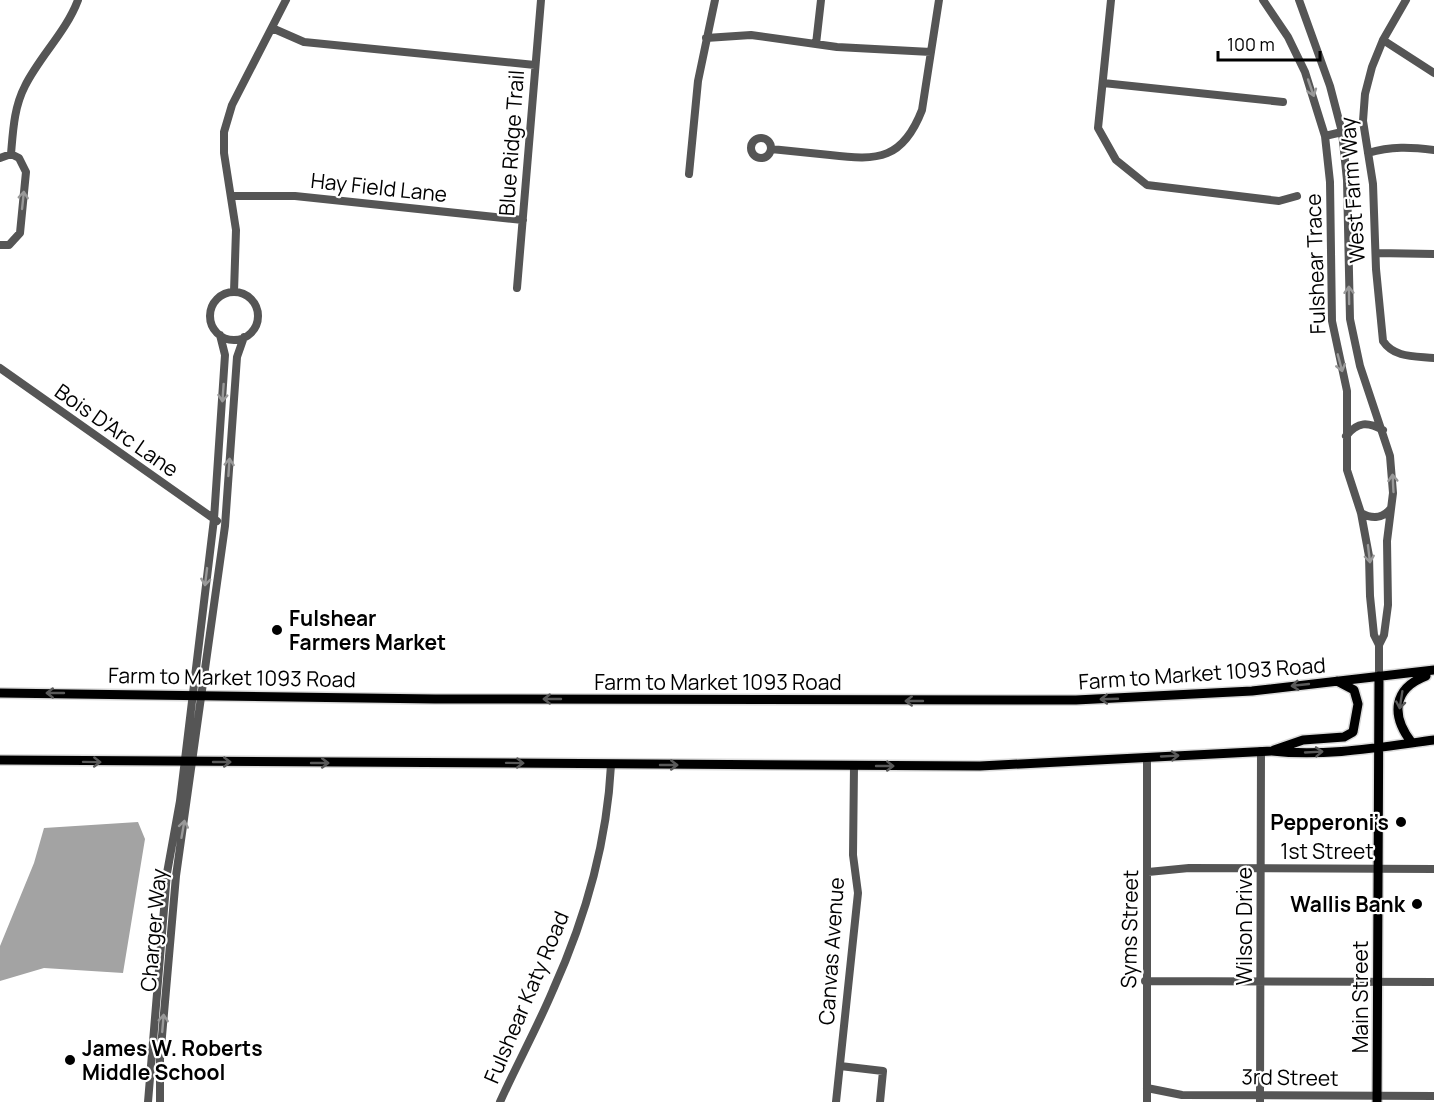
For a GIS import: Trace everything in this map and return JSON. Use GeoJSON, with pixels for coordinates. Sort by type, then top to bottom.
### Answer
{"type":"FeatureCollection","features":[{"type":"Feature","properties":{"kind":"main road","name":"Farm to Market 1093 Road"},"geometry":{"type":"LineString","coordinates":[[0,693],[435,699],[1064,700],[1167,697],[1434,672]]}},
{"type":"Feature","properties":{"kind":"main road"},"geometry":{"type":"LineString","coordinates":[[1412,743],[1400,722],[1400,696],[1410,682],[1434,672]]}},
{"type":"Feature","properties":{"kind":"main road","name":"Fulshear Trace"},"geometry":{"type":"LineString","coordinates":[[1377,747],[1379,676]]}},
{"type":"Feature","properties":{"kind":"main road"},"geometry":{"type":"LineString","coordinates":[[1272,751],[1303,740],[1344,737],[1353,732],[1358,705],[1354,690],[1337,681]]}},
{"type":"Feature","properties":{"kind":"main road"},"geometry":{"type":"LineString","coordinates":[[0,760],[183,763],[980,766],[1261,751],[1295,754],[1434,740]]}},
{"type":"Feature","properties":{"kind":"main road","name":"Main Street"},"geometry":{"type":"LineString","coordinates":[[1377,747],[1377,1100]]}},
{"type":"Feature","properties":{"kind":"street"},"geometry":{"type":"LineString","coordinates":[[11,154],[14,120],[21,94],[64,28],[78,0]]}},
{"type":"Feature","properties":{"kind":"street"},"geometry":{"type":"LineString","coordinates":[[234,292],[237,243],[224,153],[227,119],[286,0]]}},
{"type":"Feature","properties":{"kind":"street","name":"Blue Ridge Trail"},"geometry":{"type":"LineString","coordinates":[[517,288],[541,0]]}},
{"type":"Feature","properties":{"kind":"street"},"geometry":{"type":"LineString","coordinates":[[689,174],[698,81],[715,0]]}},
{"type":"Feature","properties":{"kind":"street"},"geometry":{"type":"LineString","coordinates":[[816,44],[821,0]]}},
{"type":"Feature","properties":{"kind":"street"},"geometry":{"type":"LineString","coordinates":[[771,149],[862,159],[891,153],[902,144],[916,126],[922,110],[939,0]]}},
{"type":"Feature","properties":{"kind":"street"},"geometry":{"type":"LineString","coordinates":[[1111,0],[1098,128],[1116,160],[1147,185],[1279,201],[1297,196]]}},
{"type":"Feature","properties":{"kind":"street","name":"Fulshear Trace"},"geometry":{"type":"LineString","coordinates":[[1263,0],[1295,51],[1312,91],[1325,136],[1330,182],[1330,302],[1336,347],[1347,391],[1347,470],[1361,513],[1369,556],[1374,635],[1379,645]]}},
{"type":"Feature","properties":{"kind":"street","name":"Fulshear Trace"},"geometry":{"type":"LineString","coordinates":[[1299,0],[1313,46],[1330,86],[1342,132],[1347,180],[1350,319],[1368,394],[1383,430],[1391,464],[1392,505],[1387,541],[1388,605],[1384,635],[1379,645],[1379,676]]}},
{"type":"Feature","properties":{"kind":"street","name":"West Farm Way"},"geometry":{"type":"LineString","coordinates":[[1407,0],[1383,40],[1372,67],[1365,94],[1363,121],[1376,214],[1376,253],[1383,341],[1388,350],[1398,354],[1434,358]]}},
{"type":"Feature","properties":{"kind":"street"},"geometry":{"type":"LineString","coordinates":[[272,28],[304,42],[535,65]]}},
{"type":"Feature","properties":{"kind":"street"},"geometry":{"type":"LineString","coordinates":[[706,38],[752,35],[816,44],[931,52]]}},
{"type":"Feature","properties":{"kind":"street"},"geometry":{"type":"LineString","coordinates":[[1383,40],[1434,73]]}},
{"type":"Feature","properties":{"kind":"street"},"geometry":{"type":"LineString","coordinates":[[1103,83],[1282,102]]}},
{"type":"Feature","properties":{"kind":"street"},"geometry":{"type":"LineString","coordinates":[[1325,136],[1342,132]]}},
{"type":"Feature","properties":{"kind":"street"},"geometry":{"type":"LineString","coordinates":[[1368,153],[1385,148],[1407,147],[1434,150]]}},
{"type":"Feature","properties":{"kind":"street"},"geometry":{"type":"LineString","coordinates":[[0,158],[11,154],[19,158],[26,172],[20,233],[9,245],[0,245]]}},
{"type":"Feature","properties":{"kind":"street","name":"Hay Field Lane"},"geometry":{"type":"LineString","coordinates":[[231,196],[295,196],[524,220]]}},
{"type":"Feature","properties":{"kind":"street"},"geometry":{"type":"LineString","coordinates":[[1376,253],[1434,254]]}},
{"type":"Feature","properties":{"kind":"street"},"geometry":{"type":"LineString","coordinates":[[183,763],[196,694],[225,526],[237,357],[244,337],[255,326],[257,311],[249,297],[234,292],[222,296],[213,305],[210,318],[220,335],[225,355],[214,519],[196,694],[193,762]]}},
{"type":"Feature","properties":{"kind":"street"},"geometry":{"type":"LineString","coordinates":[[220,335],[232,339],[244,337]]}},
{"type":"Feature","properties":{"kind":"street","name":"Bois D'Arc Lane"},"geometry":{"type":"LineString","coordinates":[[0,368],[225,526]]}},
{"type":"Feature","properties":{"kind":"street"},"geometry":{"type":"LineString","coordinates":[[1346,436],[1354,426],[1363,423],[1372,424],[1383,430]]}},
{"type":"Feature","properties":{"kind":"street"},"geometry":{"type":"LineString","coordinates":[[1361,513],[1368,517],[1382,516],[1392,505]]}},
{"type":"Feature","properties":{"kind":"street","name":"Wilson Drive"},"geometry":{"type":"LineString","coordinates":[[1260,1098],[1261,751]]}},
{"type":"Feature","properties":{"kind":"street","name":"Syms Street"},"geometry":{"type":"LineString","coordinates":[[1147,758],[1148,872],[1145,981],[1147,1102]]}},
{"type":"Feature","properties":{"kind":"street","name":"Charger Way"},"geometry":{"type":"LineString","coordinates":[[160,1102],[160,1059],[176,876],[193,762]]}},
{"type":"Feature","properties":{"kind":"street","name":"Charger Way"},"geometry":{"type":"LineString","coordinates":[[148,1102],[167,873],[180,801],[183,763]]}},
{"type":"Feature","properties":{"kind":"street","name":"Fulshear Katy Road"},"geometry":{"type":"LineString","coordinates":[[500,1102],[554,989],[585,904],[598,860],[608,813],[611,765]]}},
{"type":"Feature","properties":{"kind":"street","name":"Canvas Avenue"},"geometry":{"type":"LineString","coordinates":[[836,1102],[858,893],[854,855],[854,766]]}},
{"type":"Feature","properties":{"kind":"street","name":"1st Street"},"geometry":{"type":"LineString","coordinates":[[1148,872],[1189,868],[1434,869]]}},
{"type":"Feature","properties":{"kind":"street"},"geometry":{"type":"LineString","coordinates":[[1145,981],[1434,982]]}},
{"type":"Feature","properties":{"kind":"street"},"geometry":{"type":"LineString","coordinates":[[840,1066],[883,1071],[880,1102]]}},
{"type":"Feature","properties":{"kind":"street","name":"3rd Street"},"geometry":{"type":"LineString","coordinates":[[1147,1088],[1182,1095],[1260,1098],[1377,1100],[1434,1096]]}},
{"type":"Feature","properties":{"kind":"shaded area"},"geometry":{"type":"Polygon","coordinates":[[[138,822],[145,839],[123,973],[44,968],[0,981],[0,946],[34,863],[44,828],[138,822]]]}},
{"type":"Feature","properties":{"kind":"place","name":"Fulshear Farmers Market"},"geometry":{"type":"Point","coordinates":[277,630]}},
{"type":"Feature","properties":{"kind":"place","name":"Pepperoni’s"},"geometry":{"type":"Point","coordinates":[1401,822]}},
{"type":"Feature","properties":{"kind":"place","name":"Wallis Bank"},"geometry":{"type":"Point","coordinates":[1417,904]}},
{"type":"Feature","properties":{"kind":"place","name":"James W. Roberts Middle School"},"geometry":{"type":"Point","coordinates":[70,1060]}}]}
